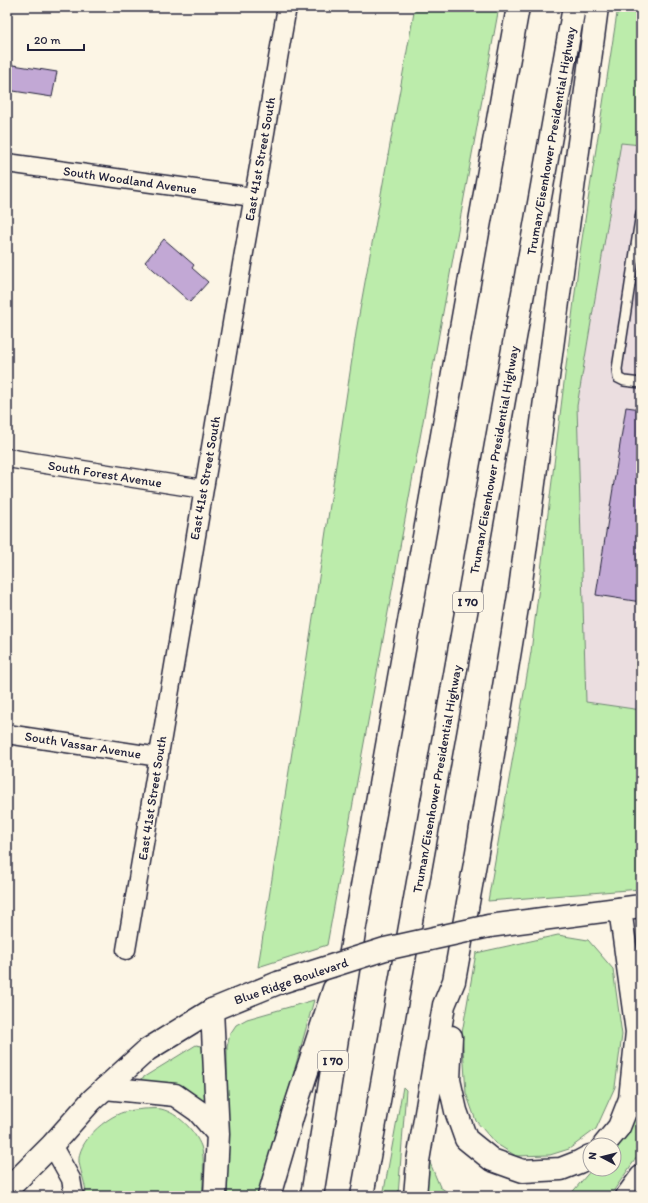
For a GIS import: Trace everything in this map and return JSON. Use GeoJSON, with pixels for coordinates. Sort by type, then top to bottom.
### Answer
{"type":"FeatureCollection","features":[{"type":"Feature","properties":{"kind":"main road","name":"I 70"},"geometry":{"type":"LineString","coordinates":[[312,1196],[355,926],[518,7]]}},
{"type":"Feature","properties":{"kind":"main road","name":"Truman/Eisenhower Presidential Highway"},"geometry":{"type":"LineString","coordinates":[[362,1196],[574,7]]}},
{"type":"Feature","properties":{"kind":"main road"},"geometry":{"type":"LineString","coordinates":[[582,1160],[561,1168],[523,1171],[492,1160],[466,1139],[456,1111],[449,1080],[454,980],[477,852],[520,589],[597,7]]}},
{"type":"Feature","properties":{"kind":"main road","name":"Blue Ridge Boulevard"},"geometry":{"type":"LineString","coordinates":[[7,1190],[92,1100],[147,1050],[212,1010],[278,983],[384,949],[489,926],[641,906]]}},
{"type":"Feature","properties":{"kind":"main road"},"geometry":{"type":"LineString","coordinates":[[611,1137],[619,1127],[630,1099],[637,1032],[620,909]]}},
{"type":"Feature","properties":{"kind":"main road"},"geometry":{"type":"LineString","coordinates":[[269,1196],[293,1114],[355,926]]}},
{"type":"Feature","properties":{"kind":"main road"},"geometry":{"type":"LineString","coordinates":[[414,1196],[418,1161],[444,1005],[454,980]]}},
{"type":"Feature","properties":{"kind":"main road"},"geometry":{"type":"LineString","coordinates":[[212,1010],[218,1134],[215,1196]]}},
{"type":"Feature","properties":{"kind":"main road"},"geometry":{"type":"LineString","coordinates":[[105,1088],[175,1095],[198,1111],[218,1134]]}},
{"type":"Feature","properties":{"kind":"main road"},"geometry":{"type":"LineString","coordinates":[[627,1196],[641,1177]]}},
{"type":"Feature","properties":{"kind":"street","name":"East 41st Street South"},"geometry":{"type":"LineString","coordinates":[[126,950],[203,489],[287,7]]}},
{"type":"Feature","properties":{"kind":"street","name":"South Woodland Avenue"},"geometry":{"type":"LineString","coordinates":[[7,163],[253,197]]}},
{"type":"Feature","properties":{"kind":"street","name":"South Forest Avenue"},"geometry":{"type":"LineString","coordinates":[[7,458],[203,489]]}},
{"type":"Feature","properties":{"kind":"street","name":"South Vassar Avenue"},"geometry":{"type":"LineString","coordinates":[[7,734],[159,757]]}},
{"type":"Feature","properties":{"kind":"street"},"geometry":{"type":"LineString","coordinates":[[52,1144],[71,1179],[74,1196]]}},
{"type":"Feature","properties":{"kind":"lane"},"geometry":{"type":"LineString","coordinates":[[641,213],[617,369],[618,378],[641,383]]}},
{"type":"Feature","properties":{"kind":"shaded area"},"geometry":{"type":"Polygon","coordinates":[[[621,143],[641,145],[641,710],[586,702],[577,406],[621,143]]]}},
{"type":"Feature","properties":{"kind":"green space"},"geometry":{"type":"Polygon","coordinates":[[[415,7],[499,7],[327,945],[258,967],[357,326],[415,7]]]}},
{"type":"Feature","properties":{"kind":"green space"},"geometry":{"type":"Polygon","coordinates":[[[618,7],[641,7],[641,145],[621,143],[577,406],[586,702],[641,710],[641,889],[488,901],[531,652],[580,252],[618,7]]]}},
{"type":"Feature","properties":{"kind":"green space"},"geometry":{"type":"Polygon","coordinates":[[[558,935],[588,940],[613,969],[622,1035],[615,1087],[596,1129],[585,1137],[582,1137],[582,1139],[569,1149],[550,1155],[516,1156],[495,1143],[476,1121],[466,1093],[462,1033],[476,953],[558,935]]]}},
{"type":"Feature","properties":{"kind":"green space"},"geometry":{"type":"Polygon","coordinates":[[[314,1000],[259,1196],[227,1196],[227,1047],[230,1034],[236,1025],[247,1019],[314,1000]]]}},
{"type":"Feature","properties":{"kind":"green space"},"geometry":{"type":"Polygon","coordinates":[[[641,1029],[641,1151],[610,1196],[569,1196],[585,1177],[622,1177],[622,1137],[616,1137],[641,1029]]]}},
{"type":"Feature","properties":{"kind":"green space"},"geometry":{"type":"Polygon","coordinates":[[[196,1045],[201,1046],[205,1050],[205,1109],[157,1083],[139,1080],[196,1045]]]}},
{"type":"Feature","properties":{"kind":"green space"},"geometry":{"type":"Polygon","coordinates":[[[403,1087],[406,1090],[398,1196],[383,1196],[403,1087]]]}},
{"type":"Feature","properties":{"kind":"green space"},"geometry":{"type":"Polygon","coordinates":[[[159,1109],[174,1114],[195,1134],[201,1146],[203,1156],[202,1196],[86,1196],[79,1162],[83,1146],[94,1131],[109,1119],[126,1111],[159,1109]]]}},
{"type":"Feature","properties":{"kind":"green space"},"geometry":{"type":"Polygon","coordinates":[[[428,1158],[440,1187],[453,1196],[426,1196],[428,1158]]]}},
{"type":"Feature","properties":{"kind":"building"},"geometry":{"type":"Polygon","coordinates":[[[7,64],[57,72],[52,97],[7,90],[7,64]]]}},
{"type":"Feature","properties":{"kind":"building"},"geometry":{"type":"Polygon","coordinates":[[[164,239],[194,265],[192,268],[208,282],[190,302],[145,262],[164,239]]]}},
{"type":"Feature","properties":{"kind":"building"},"geometry":{"type":"Polygon","coordinates":[[[626,407],[641,409],[641,602],[596,595],[626,407]]]}}]}
